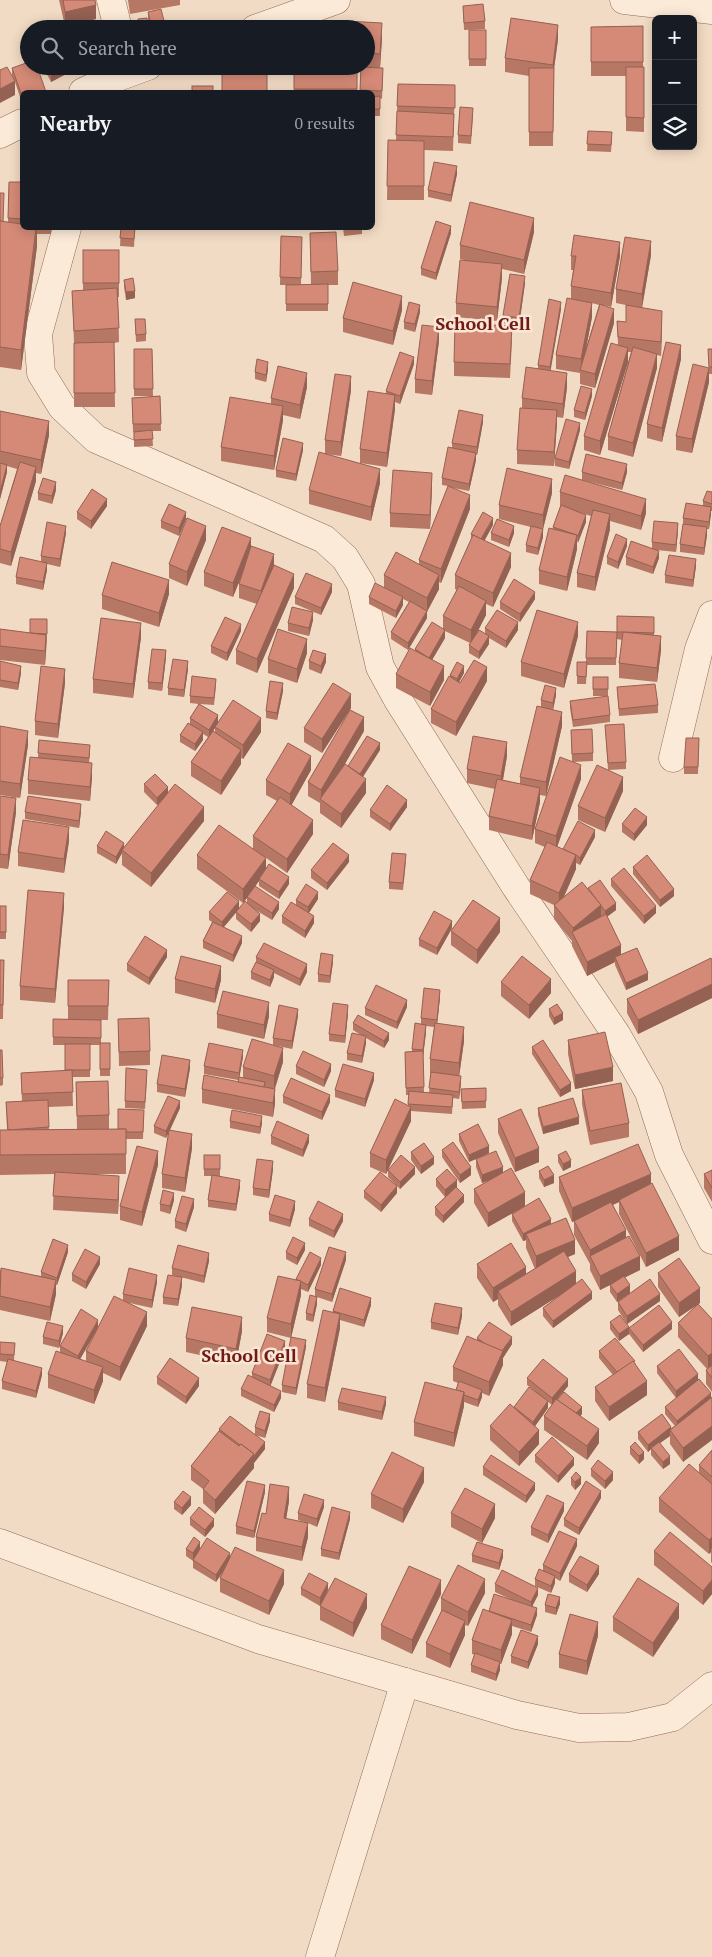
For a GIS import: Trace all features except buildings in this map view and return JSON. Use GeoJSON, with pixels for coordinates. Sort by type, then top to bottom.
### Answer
{"type":"FeatureCollection","features":[{"type":"Feature","properties":{"kind":"street"},"geometry":{"type":"LineString","coordinates":[[112,0],[116,20]]}},
{"type":"Feature","properties":{"kind":"street"},"geometry":{"type":"LineString","coordinates":[[279,20],[336,0]]}},
{"type":"Feature","properties":{"kind":"street"},"geometry":{"type":"LineString","coordinates":[[624,0],[712,10]]}},
{"type":"Feature","properties":{"kind":"street"},"geometry":{"type":"LineString","coordinates":[[88,90],[123,76]]}},
{"type":"Feature","properties":{"kind":"street"},"geometry":{"type":"LineString","coordinates":[[0,134],[20,124]]}},
{"type":"Feature","properties":{"kind":"street"},"geometry":{"type":"LineString","coordinates":[[66,230],[38,334],[41,373],[62,407],[96,439],[324,539],[346,558],[361,584],[380,667],[398,700],[516,887],[616,1034],[649,1092],[669,1155],[712,1240]]}},
{"type":"Feature","properties":{"kind":"street"},"geometry":{"type":"LineString","coordinates":[[673,758],[699,649],[712,615]]}},
{"type":"Feature","properties":{"kind":"street"},"geometry":{"type":"LineString","coordinates":[[0,1543],[258,1638],[517,1715],[579,1728],[629,1727],[673,1716],[712,1686]]}},
{"type":"Feature","properties":{"kind":"street"},"geometry":{"type":"LineString","coordinates":[[320,1957],[405,1682]]}},
{"type":"Feature","properties":{"kind":"district","name":"School Cell"},"geometry":{"type":"Point","coordinates":[483,323]}},
{"type":"Feature","properties":{"kind":"district","name":"School Cell"},"geometry":{"type":"Point","coordinates":[249,1355]}}]}
